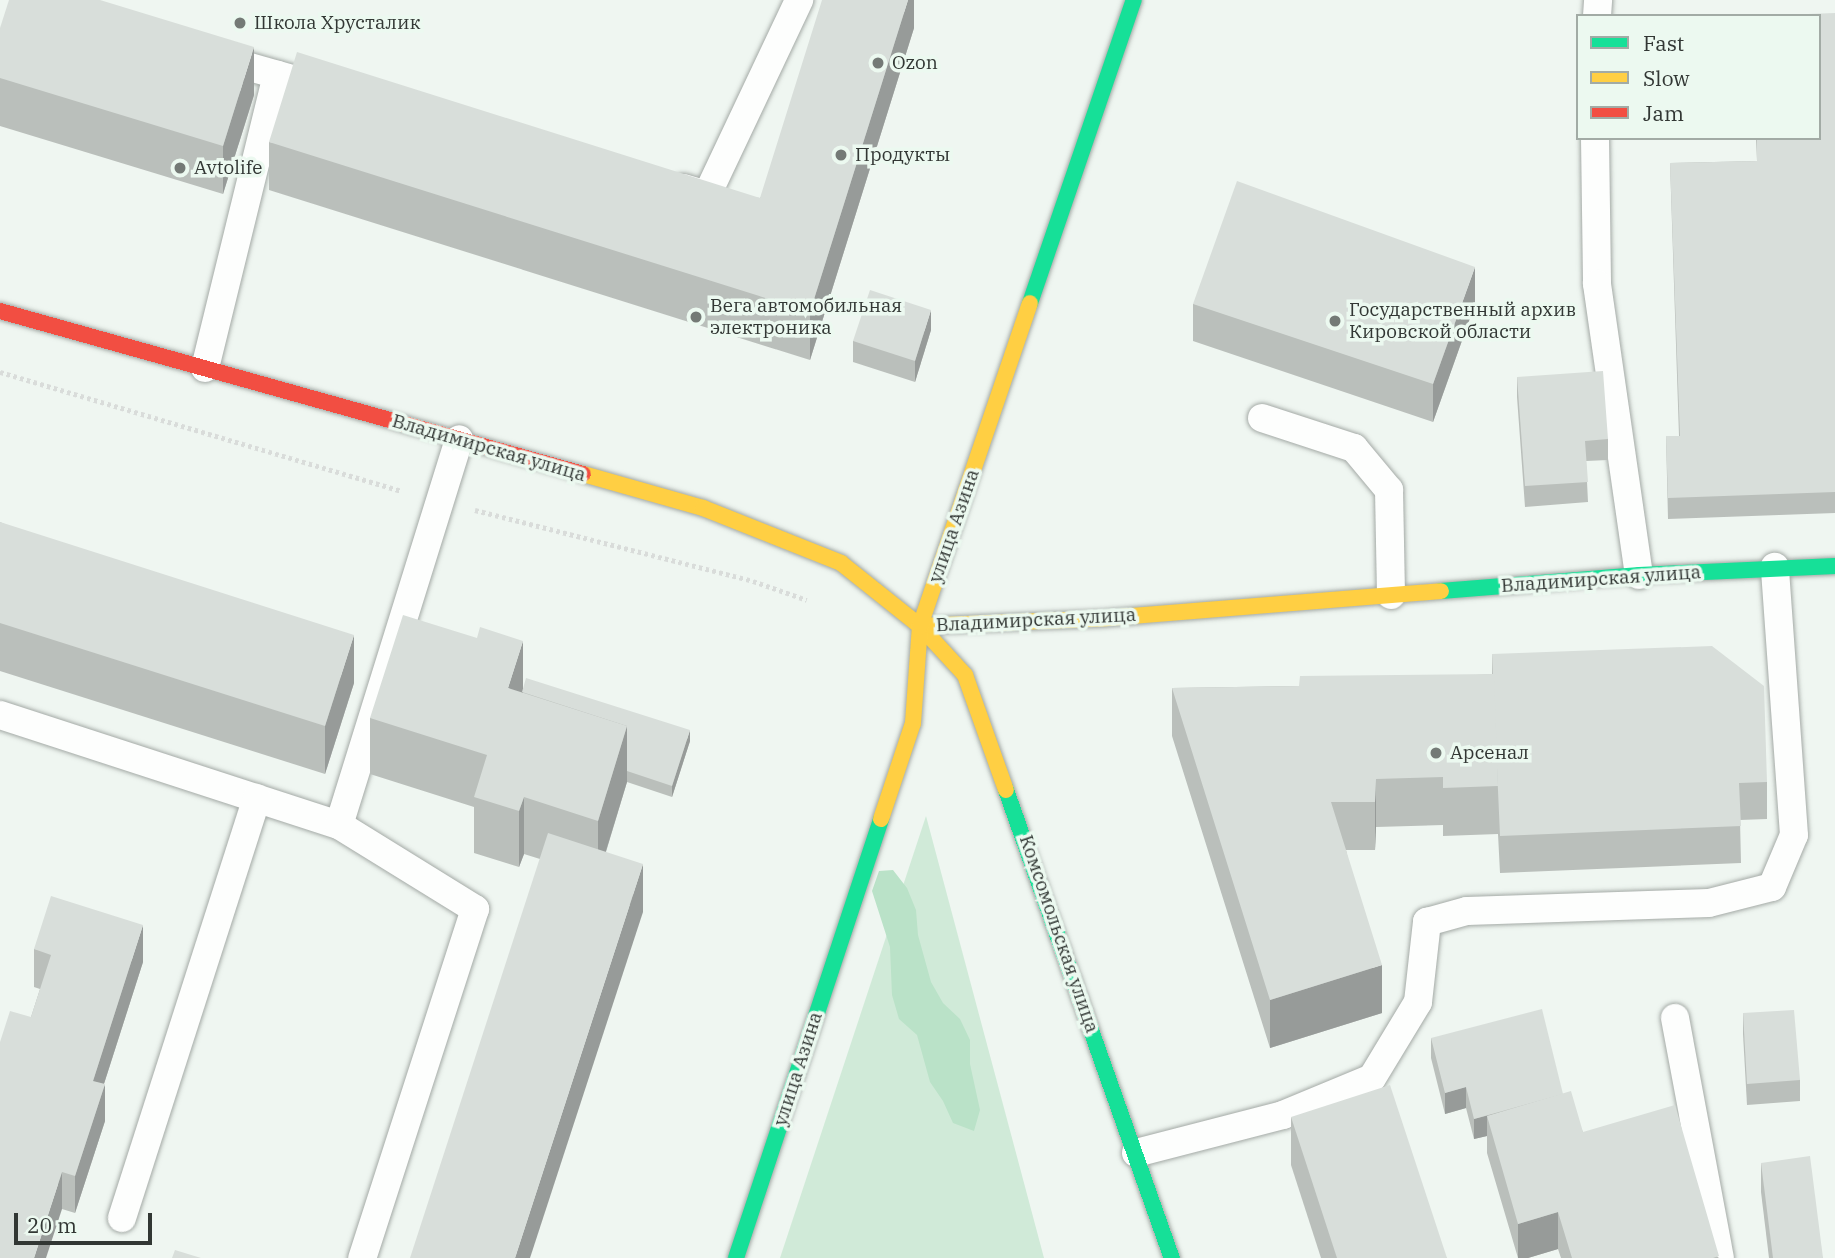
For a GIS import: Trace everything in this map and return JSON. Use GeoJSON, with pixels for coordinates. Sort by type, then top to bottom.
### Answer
{"type":"FeatureCollection","features":[{"type":"Feature","properties":{"kind":"street","name":"улица Азина"},"geometry":{"type":"LineString","coordinates":[[736,1258],[913,723],[920,626],[1134,0]]}},
{"type":"Feature","properties":{"kind":"street","name":"Владимирская улица"},"geometry":{"type":"LineString","coordinates":[[0,311],[703,508],[841,563],[920,626],[1107,618],[1639,575],[1835,566]]}},
{"type":"Feature","properties":{"kind":"street","name":"Комсомольская улица"},"geometry":{"type":"LineString","coordinates":[[920,626],[965,675],[1172,1258]]}},
{"type":"Feature","properties":{"kind":"lane"},"geometry":{"type":"LineString","coordinates":[[654,180],[707,195],[799,0]]}},
{"type":"Feature","properties":{"kind":"lane"},"geometry":{"type":"LineString","coordinates":[[197,52],[344,94]]}},
{"type":"Feature","properties":{"kind":"lane"},"geometry":{"type":"LineString","coordinates":[[205,368],[277,75]]}},
{"type":"Feature","properties":{"kind":"lane"},"geometry":{"type":"LineString","coordinates":[[1595,140],[1597,284],[1639,575]]}},
{"type":"Feature","properties":{"kind":"lane"},"geometry":{"type":"LineString","coordinates":[[1262,418],[1353,448],[1389,490],[1391,595]]}},
{"type":"Feature","properties":{"kind":"lane"},"geometry":{"type":"LineString","coordinates":[[339,825],[459,439]]}},
{"type":"Feature","properties":{"kind":"lane"},"geometry":{"type":"LineString","coordinates":[[1136,1153],[1283,1115],[1372,1078],[1418,1002],[1427,922],[1467,911],[1709,903],[1772,887],[1794,835],[1775,567]]}},
{"type":"Feature","properties":{"kind":"lane"},"geometry":{"type":"LineString","coordinates":[[0,715],[339,825],[475,909],[362,1258]]}},
{"type":"Feature","properties":{"kind":"lane"},"geometry":{"type":"LineString","coordinates":[[122,1218],[257,798]]}},
{"type":"Feature","properties":{"kind":"lane"},"geometry":{"type":"LineString","coordinates":[[1675,1018],[1720,1258]]}},
{"type":"Feature","properties":{"kind":"path"},"geometry":{"type":"LineString","coordinates":[[0,372],[438,501],[753,581],[812,601]]}},
{"type":"Feature","properties":{"kind":"green space"},"geometry":{"type":"Polygon","coordinates":[[[926,816],[1044,1258],[780,1258],[926,816]]]}},
{"type":"Feature","properties":{"kind":"green space"},"geometry":{"type":"Polygon","coordinates":[[[893,870],[907,888],[916,910],[918,935],[931,982],[943,1003],[960,1019],[970,1040],[970,1064],[980,1110],[974,1131],[953,1123],[930,1082],[917,1035],[899,1019],[892,995],[890,947],[872,891],[879,871],[893,870]]]}},
{"type":"Feature","properties":{"kind":"building"},"geometry":{"type":"Polygon","coordinates":[[[9,0],[100,0],[254,47],[223,146],[0,78],[0,28],[9,0]]]}},
{"type":"Feature","properties":{"kind":"building"},"geometry":{"type":"Polygon","coordinates":[[[822,0],[908,0],[810,312],[269,142],[297,52],[760,198],[822,0]]]}},
{"type":"Feature","properties":{"kind":"building"},"geometry":{"type":"Polygon","coordinates":[[[1835,13],[1835,492],[1668,498],[1666,436],[1680,436],[1670,163],[1757,161],[1757,140],[1821,140],[1821,14],[1808,14],[1835,13]]]}},
{"type":"Feature","properties":{"kind":"building"},"geometry":{"type":"Polygon","coordinates":[[[1237,181],[1475,267],[1433,384],[1193,304],[1237,181]]]}},
{"type":"Feature","properties":{"kind":"building"},"geometry":{"type":"Polygon","coordinates":[[[870,290],[931,310],[915,361],[853,341],[870,290]]]}},
{"type":"Feature","properties":{"kind":"building"},"geometry":{"type":"Polygon","coordinates":[[[1603,371],[1608,439],[1585,441],[1588,482],[1525,486],[1517,377],[1603,371]]]}},
{"type":"Feature","properties":{"kind":"building"},"geometry":{"type":"Polygon","coordinates":[[[0,522],[354,635],[325,726],[0,623],[0,522]]]}},
{"type":"Feature","properties":{"kind":"building"},"geometry":{"type":"Polygon","coordinates":[[[403,615],[477,638],[480,627],[523,641],[508,688],[627,726],[598,821],[524,797],[519,811],[474,797],[487,755],[370,718],[403,615]]]}},
{"type":"Feature","properties":{"kind":"building"},"geometry":{"type":"Polygon","coordinates":[[[1712,646],[1764,686],[1767,782],[1739,783],[1741,826],[1500,836],[1492,654],[1712,646]]]}},
{"type":"Feature","properties":{"kind":"building"},"geometry":{"type":"Polygon","coordinates":[[[1494,674],[1498,786],[1443,788],[1443,777],[1376,779],[1375,802],[1331,802],[1382,965],[1270,1000],[1172,688],[1299,686],[1300,676],[1494,674]]]}},
{"type":"Feature","properties":{"kind":"building"},"geometry":{"type":"Polygon","coordinates":[[[526,678],[690,730],[672,786],[627,771],[627,726],[522,692],[526,678]]]}},
{"type":"Feature","properties":{"kind":"building"},"geometry":{"type":"Polygon","coordinates":[[[548,833],[643,864],[515,1258],[410,1258],[548,833]]]}},
{"type":"Feature","properties":{"kind":"building"},"geometry":{"type":"Polygon","coordinates":[[[51,896],[143,925],[93,1081],[105,1084],[75,1176],[62,1172],[34,1258],[0,1258],[0,1042],[10,1011],[31,1017],[51,955],[34,949],[51,896]]]}},
{"type":"Feature","properties":{"kind":"building"},"geometry":{"type":"Polygon","coordinates":[[[1542,1009],[1563,1094],[1474,1119],[1466,1087],[1445,1093],[1431,1038],[1542,1009]]]}},
{"type":"Feature","properties":{"kind":"building"},"geometry":{"type":"Polygon","coordinates":[[[1794,1010],[1800,1080],[1747,1084],[1743,1013],[1794,1010]]]}},
{"type":"Feature","properties":{"kind":"building"},"geometry":{"type":"Polygon","coordinates":[[[1390,1085],[1447,1258],[1337,1258],[1291,1117],[1390,1085]]]}},
{"type":"Feature","properties":{"kind":"building"},"geometry":{"type":"Polygon","coordinates":[[[1571,1091],[1583,1132],[1675,1105],[1719,1256],[1572,1258],[1558,1212],[1518,1224],[1487,1116],[1571,1091]]]}},
{"type":"Feature","properties":{"kind":"building"},"geometry":{"type":"Polygon","coordinates":[[[1810,1156],[1823,1258],[1773,1258],[1761,1163],[1810,1156]]]}},
{"type":"Feature","properties":{"kind":"building"},"geometry":{"type":"Polygon","coordinates":[[[175,1250],[201,1258],[172,1258],[175,1250]]]}},
{"type":"Feature","properties":{"kind":"traffic: fast"},"geometry":{"type":"LineString","coordinates":[[1030,303],[1134,0]]}},
{"type":"Feature","properties":{"kind":"traffic: fast"},"geometry":{"type":"LineString","coordinates":[[1441,591],[1639,575],[1835,566]]}},
{"type":"Feature","properties":{"kind":"traffic: fast"},"geometry":{"type":"LineString","coordinates":[[1006,790],[1172,1258]]}},
{"type":"Feature","properties":{"kind":"traffic: fast"},"geometry":{"type":"LineString","coordinates":[[736,1258],[881,819]]}},
{"type":"Feature","properties":{"kind":"traffic: slow"},"geometry":{"type":"LineString","coordinates":[[881,819],[913,723],[920,626],[1030,303]]}},
{"type":"Feature","properties":{"kind":"traffic: slow"},"geometry":{"type":"LineString","coordinates":[[583,474],[703,508],[841,563],[920,626],[965,675],[1006,790]]}},
{"type":"Feature","properties":{"kind":"traffic: slow"},"geometry":{"type":"LineString","coordinates":[[920,626],[1107,618],[1441,591]]}},
{"type":"Feature","properties":{"kind":"traffic: jam"},"geometry":{"type":"LineString","coordinates":[[0,311],[583,474]]}},
{"type":"Feature","properties":{"kind":"place","name":"Школа Хрусталик"},"geometry":{"type":"Point","coordinates":[240,23]}},
{"type":"Feature","properties":{"kind":"place","name":"Ozon"},"geometry":{"type":"Point","coordinates":[878,63]}},
{"type":"Feature","properties":{"kind":"place","name":"Продукты"},"geometry":{"type":"Point","coordinates":[841,155]}},
{"type":"Feature","properties":{"kind":"place","name":"Avtolife"},"geometry":{"type":"Point","coordinates":[180,168]}},
{"type":"Feature","properties":{"kind":"place","name":"Вега автомобильная электроника"},"geometry":{"type":"Point","coordinates":[696,317]}},
{"type":"Feature","properties":{"kind":"place","name":"Государственный архив Кировской области"},"geometry":{"type":"Point","coordinates":[1335,321]}},
{"type":"Feature","properties":{"kind":"place","name":"Арсенал"},"geometry":{"type":"Point","coordinates":[1436,753]}}]}
